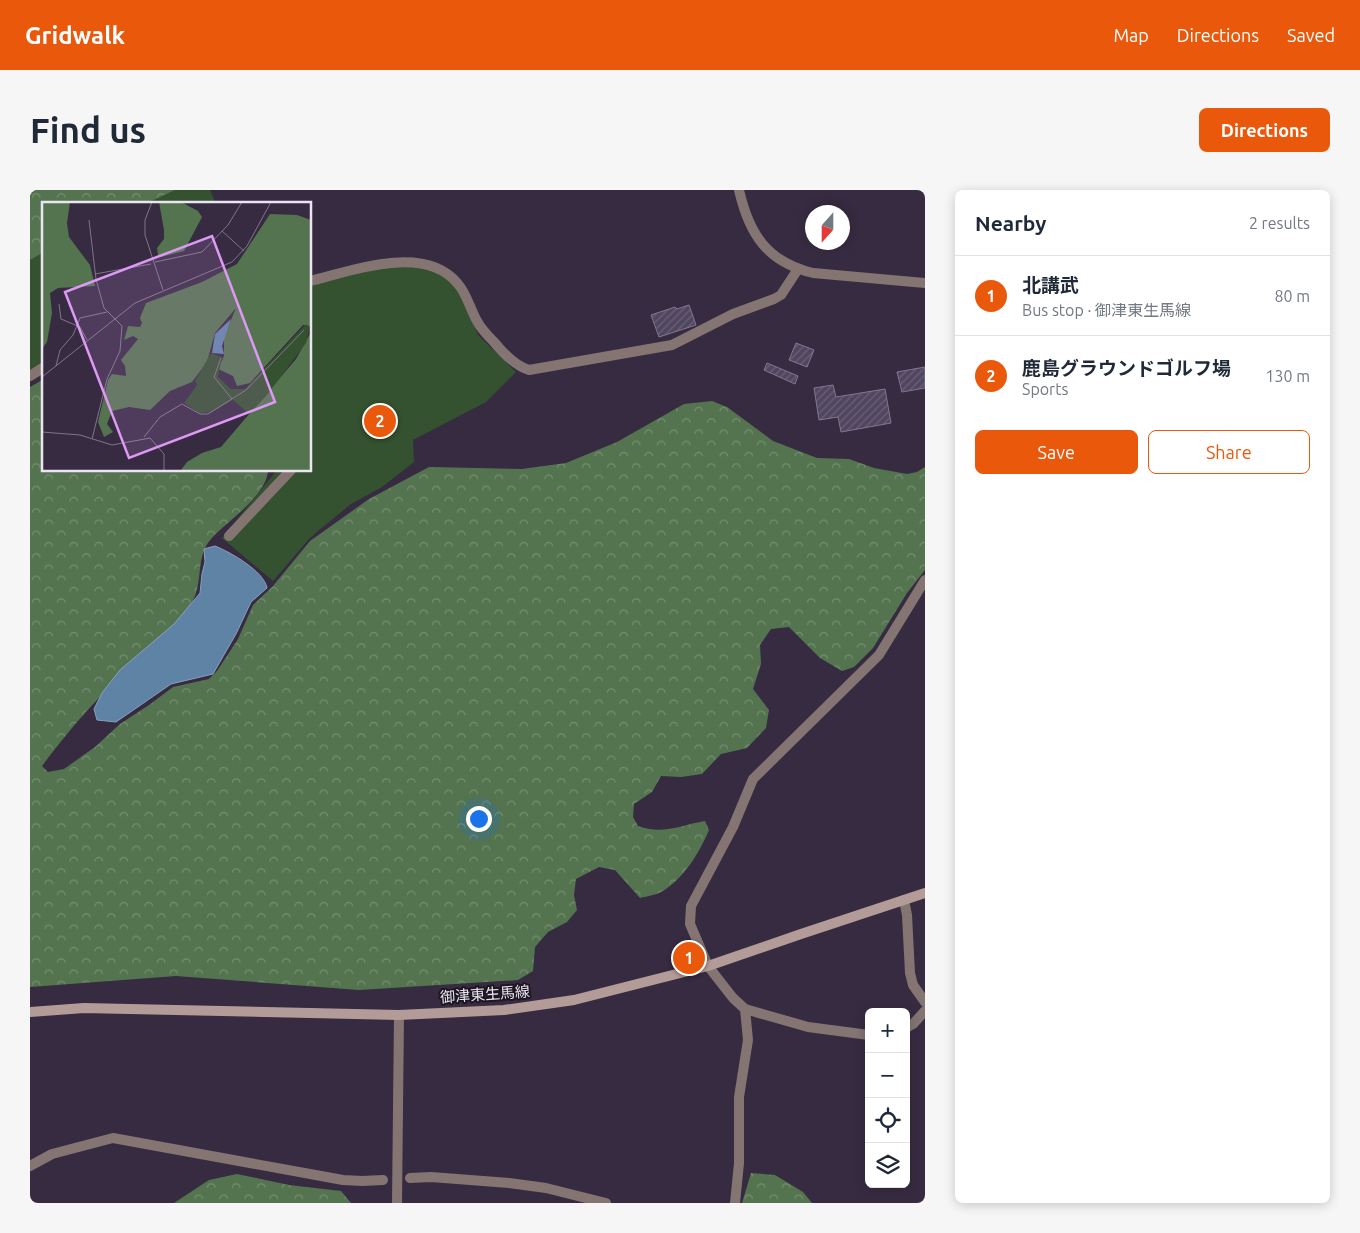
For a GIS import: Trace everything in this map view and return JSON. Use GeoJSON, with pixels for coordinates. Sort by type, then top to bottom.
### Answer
{"type":"FeatureCollection","features":[{"type":"Feature","properties":{"kind":"main road","name":"御津東生馬線"},"geometry":{"type":"LineString","coordinates":[[30,1012],[84,1008],[399,1015],[504,1010],[574,1000],[708,966],[925,893]]}},
{"type":"Feature","properties":{"kind":"street"},"geometry":{"type":"LineString","coordinates":[[739,190],[749,225],[758,240],[783,262],[798,269],[813,272],[925,283]]}},
{"type":"Feature","properties":{"kind":"street"},"geometry":{"type":"LineString","coordinates":[[311,281],[386,263],[413,262],[435,268],[446,273],[459,284],[479,325],[499,349],[516,364],[529,370],[672,345],[733,314],[781,295],[798,269]]}},
{"type":"Feature","properties":{"kind":"street"},"geometry":{"type":"LineString","coordinates":[[30,376],[42,368]]}},
{"type":"Feature","properties":{"kind":"street"},"geometry":{"type":"LineString","coordinates":[[229,536],[290,471]]}},
{"type":"Feature","properties":{"kind":"street"},"geometry":{"type":"LineString","coordinates":[[865,1035],[808,1028],[745,1009],[733,998],[708,966],[690,924],[691,906],[732,827],[753,779],[879,655],[925,580]]}},
{"type":"Feature","properties":{"kind":"street"},"geometry":{"type":"LineString","coordinates":[[904,900],[907,914],[910,973],[914,985],[925,1002]]}},
{"type":"Feature","properties":{"kind":"street"},"geometry":{"type":"LineString","coordinates":[[735,1203],[739,1163],[739,1097],[748,1040],[745,1009]]}},
{"type":"Feature","properties":{"kind":"street"},"geometry":{"type":"LineString","coordinates":[[910,1026],[925,1011]]}},
{"type":"Feature","properties":{"kind":"street"},"geometry":{"type":"LineString","coordinates":[[396,1203],[399,1015]]}},
{"type":"Feature","properties":{"kind":"street"},"geometry":{"type":"LineString","coordinates":[[30,1166],[52,1154],[113,1138],[343,1180],[383,1180]]}},
{"type":"Feature","properties":{"kind":"street"},"geometry":{"type":"LineString","coordinates":[[410,1178],[431,1177],[508,1183],[546,1188],[606,1203]]}},
{"type":"Feature","properties":{"kind":"green space"},"geometry":{"type":"Polygon","coordinates":[[[30,190],[175,190],[154,202],[42,202],[42,268],[30,279],[30,190]]]}},
{"type":"Feature","properties":{"kind":"green space"},"geometry":{"type":"Polygon","coordinates":[[[175,190],[210,190],[215,202],[149,202],[175,190]]]}},
{"type":"Feature","properties":{"kind":"green space"},"geometry":{"type":"Polygon","coordinates":[[[42,253],[42,375],[30,382],[30,260],[42,253]]]}},
{"type":"Feature","properties":{"kind":"green space"},"geometry":{"type":"Polygon","coordinates":[[[409,264],[443,274],[462,295],[478,335],[516,372],[486,402],[413,440],[414,462],[382,487],[351,504],[318,531],[273,581],[222,538],[276,471],[311,471],[311,284],[388,265],[409,264]]]}},
{"type":"Feature","properties":{"kind":"green space"},"geometry":{"type":"Polygon","coordinates":[[[42,380],[42,471],[268,471],[266,480],[254,499],[218,532],[207,545],[202,558],[195,597],[173,631],[160,646],[109,687],[89,709],[42,766],[48,772],[64,769],[95,747],[120,724],[173,687],[209,679],[217,671],[238,639],[253,605],[273,586],[310,541],[369,499],[429,467],[522,469],[566,463],[617,442],[684,404],[712,401],[727,407],[773,441],[817,458],[849,459],[874,468],[907,474],[917,472],[925,467],[925,570],[907,593],[873,648],[854,667],[842,671],[820,658],[789,627],[771,629],[760,645],[761,664],[753,689],[769,710],[766,728],[747,748],[721,754],[702,774],[681,777],[661,776],[652,792],[634,804],[633,817],[638,826],[647,829],[672,828],[705,821],[709,830],[685,872],[663,891],[640,898],[615,870],[599,867],[576,879],[574,895],[577,910],[567,922],[548,932],[535,947],[533,971],[518,980],[359,990],[176,976],[30,987],[30,387],[42,380]]]}},
{"type":"Feature","properties":{"kind":"green space"},"geometry":{"type":"Polygon","coordinates":[[[751,1173],[775,1175],[803,1192],[812,1203],[742,1203],[751,1173]]]}},
{"type":"Feature","properties":{"kind":"green space"},"geometry":{"type":"Polygon","coordinates":[[[237,1174],[289,1185],[341,1191],[351,1203],[174,1203],[209,1180],[237,1174]]]}},
{"type":"Feature","properties":{"kind":"water"},"geometry":{"type":"Polygon","coordinates":[[[215,546],[237,557],[253,569],[260,575],[267,588],[251,602],[236,634],[213,674],[171,684],[116,722],[97,720],[94,709],[102,693],[120,670],[174,624],[200,593],[205,562],[204,549],[215,546]]]}},
{"type":"Feature","properties":{"kind":"building"},"geometry":{"type":"Polygon","coordinates":[[[689,305],[696,325],[659,337],[651,315],[675,307],[677,309],[689,305]]]}},
{"type":"Feature","properties":{"kind":"building"},"geometry":{"type":"Polygon","coordinates":[[[796,343],[814,350],[807,367],[789,360],[796,343]]]}},
{"type":"Feature","properties":{"kind":"building"},"geometry":{"type":"Polygon","coordinates":[[[767,363],[798,376],[795,384],[764,370],[767,363]]]}},
{"type":"Feature","properties":{"kind":"building"},"geometry":{"type":"Polygon","coordinates":[[[925,367],[925,388],[902,392],[897,372],[925,367]]]}},
{"type":"Feature","properties":{"kind":"building"},"geometry":{"type":"Polygon","coordinates":[[[833,385],[836,397],[885,389],[891,423],[841,432],[838,417],[819,420],[814,388],[833,385]]]}},
{"type":"Feature","properties":{"kind":"place","name":"鹿島グラウンドゴルフ場"},"geometry":{"type":"Point","coordinates":[380,421]}},
{"type":"Feature","properties":{"kind":"place","name":"北講武"},"geometry":{"type":"Point","coordinates":[689,958]}}]}
